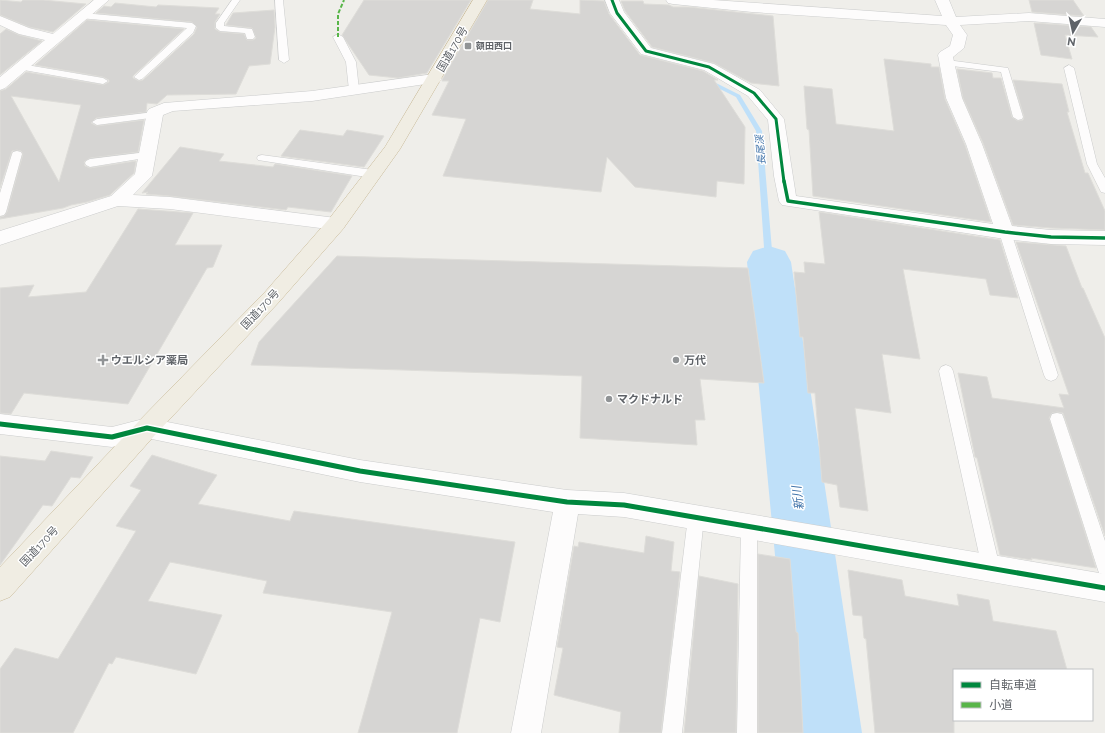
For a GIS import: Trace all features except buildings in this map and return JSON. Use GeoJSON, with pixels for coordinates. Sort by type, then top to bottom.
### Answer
{"type":"FeatureCollection","features":[{"type":"Feature","properties":{"kind":"highway","name":"国道170号"},"geometry":{"type":"LineString","coordinates":[[0,588],[147,428],[272,297],[336,224],[392,149],[480,0]]}},
{"type":"Feature","properties":{"kind":"street"},"geometry":{"type":"LineString","coordinates":[[0,85],[102,0]]}},
{"type":"Feature","properties":{"kind":"street"},"geometry":{"type":"LineString","coordinates":[[612,0],[617,13],[646,51],[709,67],[754,93],[776,119],[783,176],[788,201],[1005,232],[1051,237],[1105,238]]}},
{"type":"Feature","properties":{"kind":"street"},"geometry":{"type":"LineString","coordinates":[[673,0],[767,9],[951,21],[1029,17],[1105,22]]}},
{"type":"Feature","properties":{"kind":"street"},"geometry":{"type":"LineString","coordinates":[[942,0],[951,21],[960,35],[956,48],[945,55],[954,98],[974,144],[1005,232]]}},
{"type":"Feature","properties":{"kind":"street"},"geometry":{"type":"LineString","coordinates":[[0,20],[24,31],[56,38]]}},
{"type":"Feature","properties":{"kind":"street"},"geometry":{"type":"LineString","coordinates":[[117,200],[143,176],[155,112],[170,106],[312,96],[434,79]]}},
{"type":"Feature","properties":{"kind":"street"},"geometry":{"type":"LineString","coordinates":[[0,238],[117,200],[170,203],[336,224]]}},
{"type":"Feature","properties":{"kind":"street"},"geometry":{"type":"LineString","coordinates":[[0,424],[112,437],[147,428],[360,471],[567,502],[624,505],[1105,588]]}},
{"type":"Feature","properties":{"kind":"street"},"geometry":{"type":"LineString","coordinates":[[526,733],[567,502]]}},
{"type":"Feature","properties":{"kind":"lane"},"geometry":{"type":"LineString","coordinates":[[236,0],[220,23],[220,28],[249,31],[250,37]]}},
{"type":"Feature","properties":{"kind":"lane"},"geometry":{"type":"LineString","coordinates":[[279,0],[284,60]]}},
{"type":"Feature","properties":{"kind":"lane"},"geometry":{"type":"LineString","coordinates":[[83,16],[192,26],[190,31],[139,78]]}},
{"type":"Feature","properties":{"kind":"lane"},"geometry":{"type":"LineString","coordinates":[[338,37],[351,62],[354,90]]}},
{"type":"Feature","properties":{"kind":"lane"},"geometry":{"type":"LineString","coordinates":[[947,63],[1005,70],[1018,117]]}},
{"type":"Feature","properties":{"kind":"lane"},"geometry":{"type":"LineString","coordinates":[[21,67],[103,81]]}},
{"type":"Feature","properties":{"kind":"lane"},"geometry":{"type":"LineString","coordinates":[[1069,68],[1092,164],[1105,189]]}},
{"type":"Feature","properties":{"kind":"lane"},"geometry":{"type":"LineString","coordinates":[[97,122],[154,115]]}},
{"type":"Feature","properties":{"kind":"lane"},"geometry":{"type":"LineString","coordinates":[[0,212],[17,154]]}},
{"type":"Feature","properties":{"kind":"lane"},"geometry":{"type":"LineString","coordinates":[[90,163],[147,155]]}},
{"type":"Feature","properties":{"kind":"lane"},"geometry":{"type":"LineString","coordinates":[[262,158],[373,174]]}},
{"type":"Feature","properties":{"kind":"lane"},"geometry":{"type":"LineString","coordinates":[[1005,232],[1051,375]]}},
{"type":"Feature","properties":{"kind":"lane"},"geometry":{"type":"LineString","coordinates":[[946,371],[991,568]]}},
{"type":"Feature","properties":{"kind":"lane"},"geometry":{"type":"LineString","coordinates":[[1057,420],[1105,568]]}},
{"type":"Feature","properties":{"kind":"lane"},"geometry":{"type":"LineString","coordinates":[[672,733],[696,518]]}},
{"type":"Feature","properties":{"kind":"lane"},"geometry":{"type":"LineString","coordinates":[[746,733],[749,527]]}},
{"type":"Feature","properties":{"kind":"waterway","name":"長尾渓"},"geometry":{"type":"LineString","coordinates":[[708,81],[738,96],[759,131],[769,262]]}},
{"type":"Feature","properties":{"kind":"waterway","name":"新川"},"geometry":{"type":"LineString","coordinates":[[769,262],[827,733]]}},
{"type":"Feature","properties":{"kind":"marked path"},"geometry":{"type":"LineString","coordinates":[[338,37],[338,14],[344,0]]}},
{"type":"Feature","properties":{"kind":"cycle path"},"geometry":{"type":"LineString","coordinates":[[612,0],[617,13],[646,51],[709,67],[754,93],[776,119],[783,176],[788,201],[1005,232],[1051,237],[1105,238]]}},
{"type":"Feature","properties":{"kind":"cycle path"},"geometry":{"type":"LineString","coordinates":[[0,424],[112,437],[147,428],[360,471],[567,502],[624,505],[1105,588]]}},
{"type":"Feature","properties":{"kind":"place","name":"額田西口"},"geometry":{"type":"Point","coordinates":[468,46]}},
{"type":"Feature","properties":{"kind":"place","name":"ウエルシア薬局"},"geometry":{"type":"Point","coordinates":[103,360]}},
{"type":"Feature","properties":{"kind":"place","name":"万代"},"geometry":{"type":"Point","coordinates":[676,360]}},
{"type":"Feature","properties":{"kind":"place","name":"マクドナルド"},"geometry":{"type":"Point","coordinates":[609,399]}}]}
